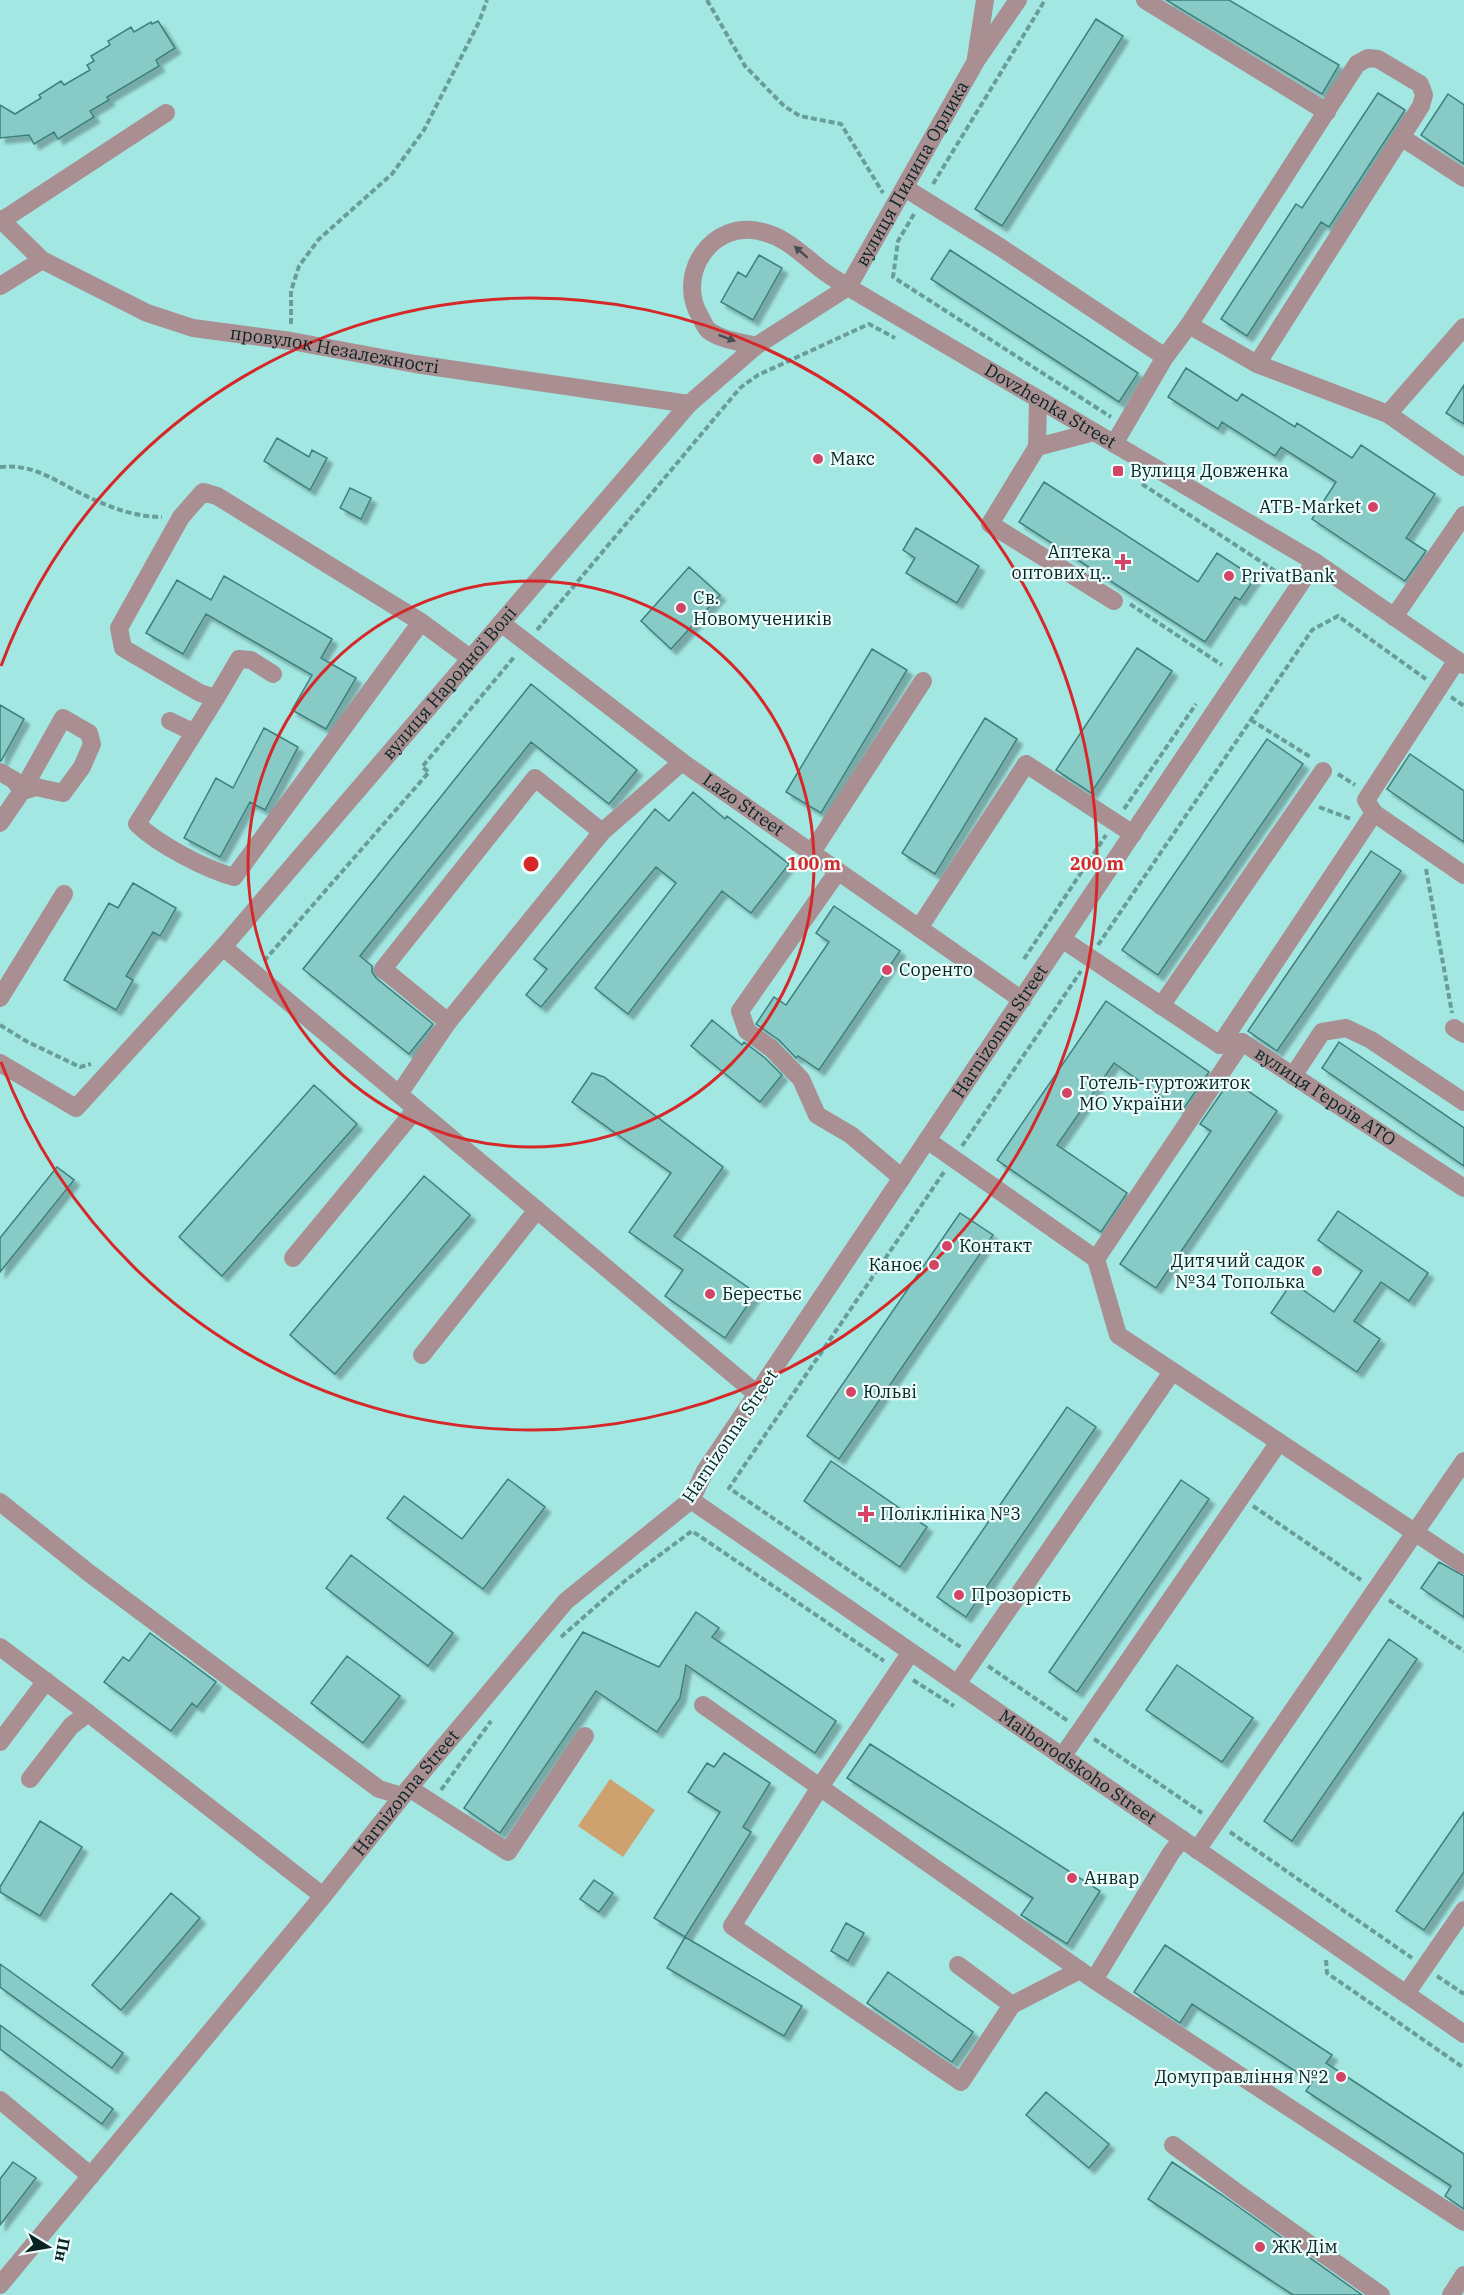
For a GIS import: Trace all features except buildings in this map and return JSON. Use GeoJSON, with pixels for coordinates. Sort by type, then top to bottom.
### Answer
{"type":"FeatureCollection","features":[{"type":"Feature","properties":{"kind":"street"},"geometry":{"type":"LineString","coordinates":[[976,61],[985,0]]}},
{"type":"Feature","properties":{"kind":"street","name":"вулиця Пилипа Орлика"},"geometry":{"type":"LineString","coordinates":[[848,287],[976,61],[1018,0]]}},
{"type":"Feature","properties":{"kind":"street"},"geometry":{"type":"LineString","coordinates":[[1145,0],[1327,112]]}},
{"type":"Feature","properties":{"kind":"street"},"geometry":{"type":"LineString","coordinates":[[1114,444],[1165,357],[1189,325],[1357,64],[1368,58],[1378,59],[1420,84],[1424,95],[1421,106],[1257,364]]}},
{"type":"Feature","properties":{"kind":"street"},"geometry":{"type":"LineString","coordinates":[[1,220],[166,113]]}},
{"type":"Feature","properties":{"kind":"street"},"geometry":{"type":"LineString","coordinates":[[1401,136],[1464,178]]}},
{"type":"Feature","properties":{"kind":"street"},"geometry":{"type":"LineString","coordinates":[[904,188],[1000,247],[1165,357]]}},
{"type":"Feature","properties":{"kind":"street","name":"провулок Незалежності"},"geometry":{"type":"LineString","coordinates":[[1,220],[42,260],[147,314],[193,328],[291,341],[415,364],[689,404]]}},
{"type":"Feature","properties":{"kind":"street","name":"Dovzhenka Street"},"geometry":{"type":"LineString","coordinates":[[756,345],[731,340],[708,329],[696,312],[691,295],[693,276],[699,257],[713,242],[731,231],[760,231],[791,244],[818,267],[848,287],[1315,562],[1461,662]]}},
{"type":"Feature","properties":{"kind":"street"},"geometry":{"type":"LineString","coordinates":[[0,286],[42,260]]}},
{"type":"Feature","properties":{"kind":"street","name":"вулиця Народної Волі"},"geometry":{"type":"LineString","coordinates":[[3,1068],[76,1108],[223,947],[689,404],[756,345],[848,287]]}},
{"type":"Feature","properties":{"kind":"street"},"geometry":{"type":"LineString","coordinates":[[1189,325],[1257,364],[1388,414],[1464,467]]}},
{"type":"Feature","properties":{"kind":"street"},"geometry":{"type":"LineString","coordinates":[[1388,414],[1464,327]]}},
{"type":"Feature","properties":{"kind":"street"},"geometry":{"type":"LineString","coordinates":[[1038,399],[1037,447],[990,524],[1114,601]]}},
{"type":"Feature","properties":{"kind":"street"},"geometry":{"type":"LineString","coordinates":[[1037,447],[1094,432]]}},
{"type":"Feature","properties":{"kind":"street"},"geometry":{"type":"LineString","coordinates":[[216,698],[200,693],[123,648],[119,628],[181,517],[203,492],[217,496],[421,622],[470,658]]}},
{"type":"Feature","properties":{"kind":"street"},"geometry":{"type":"LineString","coordinates":[[1394,617],[1464,515]]}},
{"type":"Feature","properties":{"kind":"street","name":"Harnizonna Street"},"geometry":{"type":"LineString","coordinates":[[0,2285],[566,1601],[691,1500],[705,1471],[1315,562]]}},
{"type":"Feature","properties":{"kind":"street"},"geometry":{"type":"LineString","coordinates":[[273,674],[250,660],[240,659],[137,824],[152,836],[212,871],[234,878],[421,622]]}},
{"type":"Feature","properties":{"kind":"street","name":"Lazo Street"},"geometry":{"type":"LineString","coordinates":[[501,623],[681,762],[1022,1000]]}},
{"type":"Feature","properties":{"kind":"street"},"geometry":{"type":"LineString","coordinates":[[1062,939],[1220,1045],[1370,819],[1366,800],[1439,688],[1461,662]]}},
{"type":"Feature","properties":{"kind":"street"},"geometry":{"type":"LineString","coordinates":[[812,852],[923,681]]}},
{"type":"Feature","properties":{"kind":"street"},"geometry":{"type":"LineString","coordinates":[[170,721],[193,732]]}},
{"type":"Feature","properties":{"kind":"street"},"geometry":{"type":"LineString","coordinates":[[399,1094],[448,1022],[602,832],[681,762]]}},
{"type":"Feature","properties":{"kind":"street"},"geometry":{"type":"LineString","coordinates":[[920,928],[1026,764],[1133,834]]}},
{"type":"Feature","properties":{"kind":"street"},"geometry":{"type":"LineString","coordinates":[[1161,1006],[1323,771]]}},
{"type":"Feature","properties":{"kind":"street"},"geometry":{"type":"LineString","coordinates":[[0,772],[14,780],[22,791],[0,823]]}},
{"type":"Feature","properties":{"kind":"street"},"geometry":{"type":"LineString","coordinates":[[448,1022],[383,969],[535,778],[602,832]]}},
{"type":"Feature","properties":{"kind":"street"},"geometry":{"type":"LineString","coordinates":[[1370,819],[1422,846],[1464,875]]}},
{"type":"Feature","properties":{"kind":"street"},"geometry":{"type":"LineString","coordinates":[[838,871],[740,1011],[747,1030],[772,1049],[801,1079],[818,1114],[851,1135],[902,1178]]}},
{"type":"Feature","properties":{"kind":"street"},"geometry":{"type":"LineString","coordinates":[[0,998],[64,894]]}},
{"type":"Feature","properties":{"kind":"street"},"geometry":{"type":"LineString","coordinates":[[223,947],[758,1395]]}},
{"type":"Feature","properties":{"kind":"street"},"geometry":{"type":"LineString","coordinates":[[1293,1076],[1322,1032],[1346,1028],[1371,1040],[1464,1102]]}},
{"type":"Feature","properties":{"kind":"street"},"geometry":{"type":"LineString","coordinates":[[1096,1259],[1242,1042]]}},
{"type":"Feature","properties":{"kind":"street","name":"вулиця Героїв АТО"},"geometry":{"type":"LineString","coordinates":[[1220,1045],[1242,1042],[1464,1188]]}},
{"type":"Feature","properties":{"kind":"street"},"geometry":{"type":"LineString","coordinates":[[293,1258],[416,1109]]}},
{"type":"Feature","properties":{"kind":"street"},"geometry":{"type":"LineString","coordinates":[[927,1140],[1096,1259],[1118,1335],[1464,1565]]}},
{"type":"Feature","properties":{"kind":"street"},"geometry":{"type":"LineString","coordinates":[[422,1354],[537,1210]]}},
{"type":"Feature","properties":{"kind":"street"},"geometry":{"type":"LineString","coordinates":[[957,1684],[1172,1372]]}},
{"type":"Feature","properties":{"kind":"street"},"geometry":{"type":"LineString","coordinates":[[1062,1757],[1279,1442]]}},
{"type":"Feature","properties":{"kind":"street"},"geometry":{"type":"LineString","coordinates":[[1197,1850],[1464,1461]]}},
{"type":"Feature","properties":{"kind":"street","name":"Maiborodskoho Street"},"geometry":{"type":"LineString","coordinates":[[691,1500],[1464,2034]]}},
{"type":"Feature","properties":{"kind":"street"},"geometry":{"type":"LineString","coordinates":[[0,1502],[89,1573],[379,1789],[406,1792],[432,1803],[508,1852],[585,1736]]}},
{"type":"Feature","properties":{"kind":"street"},"geometry":{"type":"LineString","coordinates":[[0,1647],[323,1896]]}},
{"type":"Feature","properties":{"kind":"street"},"geometry":{"type":"LineString","coordinates":[[911,1652],[820,1787],[732,1926],[961,2082],[1012,2005],[1087,1975],[1182,1839]]}},
{"type":"Feature","properties":{"kind":"street"},"geometry":{"type":"LineString","coordinates":[[0,1742],[46,1681]]}},
{"type":"Feature","properties":{"kind":"street"},"geometry":{"type":"LineString","coordinates":[[703,1705],[1087,1975],[1464,2222]]}},
{"type":"Feature","properties":{"kind":"street"},"geometry":{"type":"LineString","coordinates":[[30,1779],[71,1726],[88,1713]]}},
{"type":"Feature","properties":{"kind":"street"},"geometry":{"type":"LineString","coordinates":[[1406,1994],[1464,1910]]}},
{"type":"Feature","properties":{"kind":"street"},"geometry":{"type":"LineString","coordinates":[[958,1965],[1012,2005]]}},
{"type":"Feature","properties":{"kind":"street"},"geometry":{"type":"LineString","coordinates":[[0,2100],[91,2176]]}},
{"type":"Feature","properties":{"kind":"street"},"geometry":{"type":"LineString","coordinates":[[1173,2145],[1381,2295]]}},
{"type":"Feature","properties":{"kind":"street"},"geometry":{"type":"LineString","coordinates":[[1451,2295],[1464,2275]]}},
{"type":"Feature","properties":{"kind":"path"},"geometry":{"type":"LineString","coordinates":[[291,341],[291,291],[299,266],[320,239],[392,174],[424,130],[479,22],[487,0]]}},
{"type":"Feature","properties":{"kind":"path"},"geometry":{"type":"LineString","coordinates":[[707,0],[745,66],[784,106],[800,116],[841,124],[893,209]]}},
{"type":"Feature","properties":{"kind":"path"},"geometry":{"type":"LineString","coordinates":[[1045,0],[897,241],[893,277],[1125,426]]}},
{"type":"Feature","properties":{"kind":"path"},"geometry":{"type":"LineString","coordinates":[[0,467],[17,465],[41,472],[122,511],[149,517],[181,517]]}},
{"type":"Feature","properties":{"kind":"path"},"geometry":{"type":"LineString","coordinates":[[1114,601],[1117,596],[1222,665]]}},
{"type":"Feature","properties":{"kind":"path"},"geometry":{"type":"LineString","coordinates":[[1464,706],[1338,616],[1312,630],[729,1488],[1464,1994]]}},
{"type":"Feature","properties":{"kind":"path"},"geometry":{"type":"LineString","coordinates":[[1302,801],[1370,819]]}},
{"type":"Feature","properties":{"kind":"path"},"geometry":{"type":"LineString","coordinates":[[1422,846],[1459,1031]]}},
{"type":"Feature","properties":{"kind":"path"},"geometry":{"type":"LineString","coordinates":[[1240,1497],[1464,1652]]}},
{"type":"Feature","properties":{"kind":"path"},"geometry":{"type":"LineString","coordinates":[[560,1639],[626,1580],[692,1531],[898,1671],[962,1711]]}},
{"type":"Feature","properties":{"kind":"path"},"geometry":{"type":"LineString","coordinates":[[432,1803],[494,1718]]}},
{"type":"Feature","properties":{"kind":"path"},"geometry":{"type":"LineString","coordinates":[[1326,1956],[1327,1973],[1464,2068]]}},
{"type":"Feature","properties":{"kind":"shaded area"},"geometry":{"type":"Polygon","coordinates":[[[610,1779],[655,1810],[623,1857],[578,1826],[610,1779]]]}},
{"type":"Feature","properties":{"kind":"place","name":"Макс"},"geometry":{"type":"Point","coordinates":[818,459]}},
{"type":"Feature","properties":{"kind":"place","name":"Вулиця Довженка"},"geometry":{"type":"Point","coordinates":[1118,471]}},
{"type":"Feature","properties":{"kind":"place","name":"ATB-Market"},"geometry":{"type":"Point","coordinates":[1373,507]}},
{"type":"Feature","properties":{"kind":"place","name":"Аптека оптових ц‥"},"geometry":{"type":"Point","coordinates":[1123,562]}},
{"type":"Feature","properties":{"kind":"place","name":"PrivatBank"},"geometry":{"type":"Point","coordinates":[1229,576]}},
{"type":"Feature","properties":{"kind":"place","name":"Св. Новомучеників"},"geometry":{"type":"Point","coordinates":[681,608]}},
{"type":"Feature","properties":{"kind":"place","name":"Соренто"},"geometry":{"type":"Point","coordinates":[887,970]}},
{"type":"Feature","properties":{"kind":"place","name":"Готель-гуртожиток МО України"},"geometry":{"type":"Point","coordinates":[1067,1093]}},
{"type":"Feature","properties":{"kind":"place","name":"Контакт"},"geometry":{"type":"Point","coordinates":[947,1246]}},
{"type":"Feature","properties":{"kind":"place","name":"Каноє"},"geometry":{"type":"Point","coordinates":[934,1265]}},
{"type":"Feature","properties":{"kind":"place","name":"Дитячий садок №34 Тополька"},"geometry":{"type":"Point","coordinates":[1317,1271]}},
{"type":"Feature","properties":{"kind":"place","name":"Берестьє"},"geometry":{"type":"Point","coordinates":[710,1294]}},
{"type":"Feature","properties":{"kind":"place","name":"Юльві"},"geometry":{"type":"Point","coordinates":[851,1392]}},
{"type":"Feature","properties":{"kind":"place","name":"Поліклініка №3"},"geometry":{"type":"Point","coordinates":[866,1514]}},
{"type":"Feature","properties":{"kind":"place","name":"Прозорість"},"geometry":{"type":"Point","coordinates":[959,1595]}},
{"type":"Feature","properties":{"kind":"place","name":"Анвар"},"geometry":{"type":"Point","coordinates":[1072,1878]}},
{"type":"Feature","properties":{"kind":"place","name":"Домуправління №2"},"geometry":{"type":"Point","coordinates":[1341,2077]}},
{"type":"Feature","properties":{"kind":"place","name":"ЖК Дім"},"geometry":{"type":"Point","coordinates":[1260,2247]}}]}
